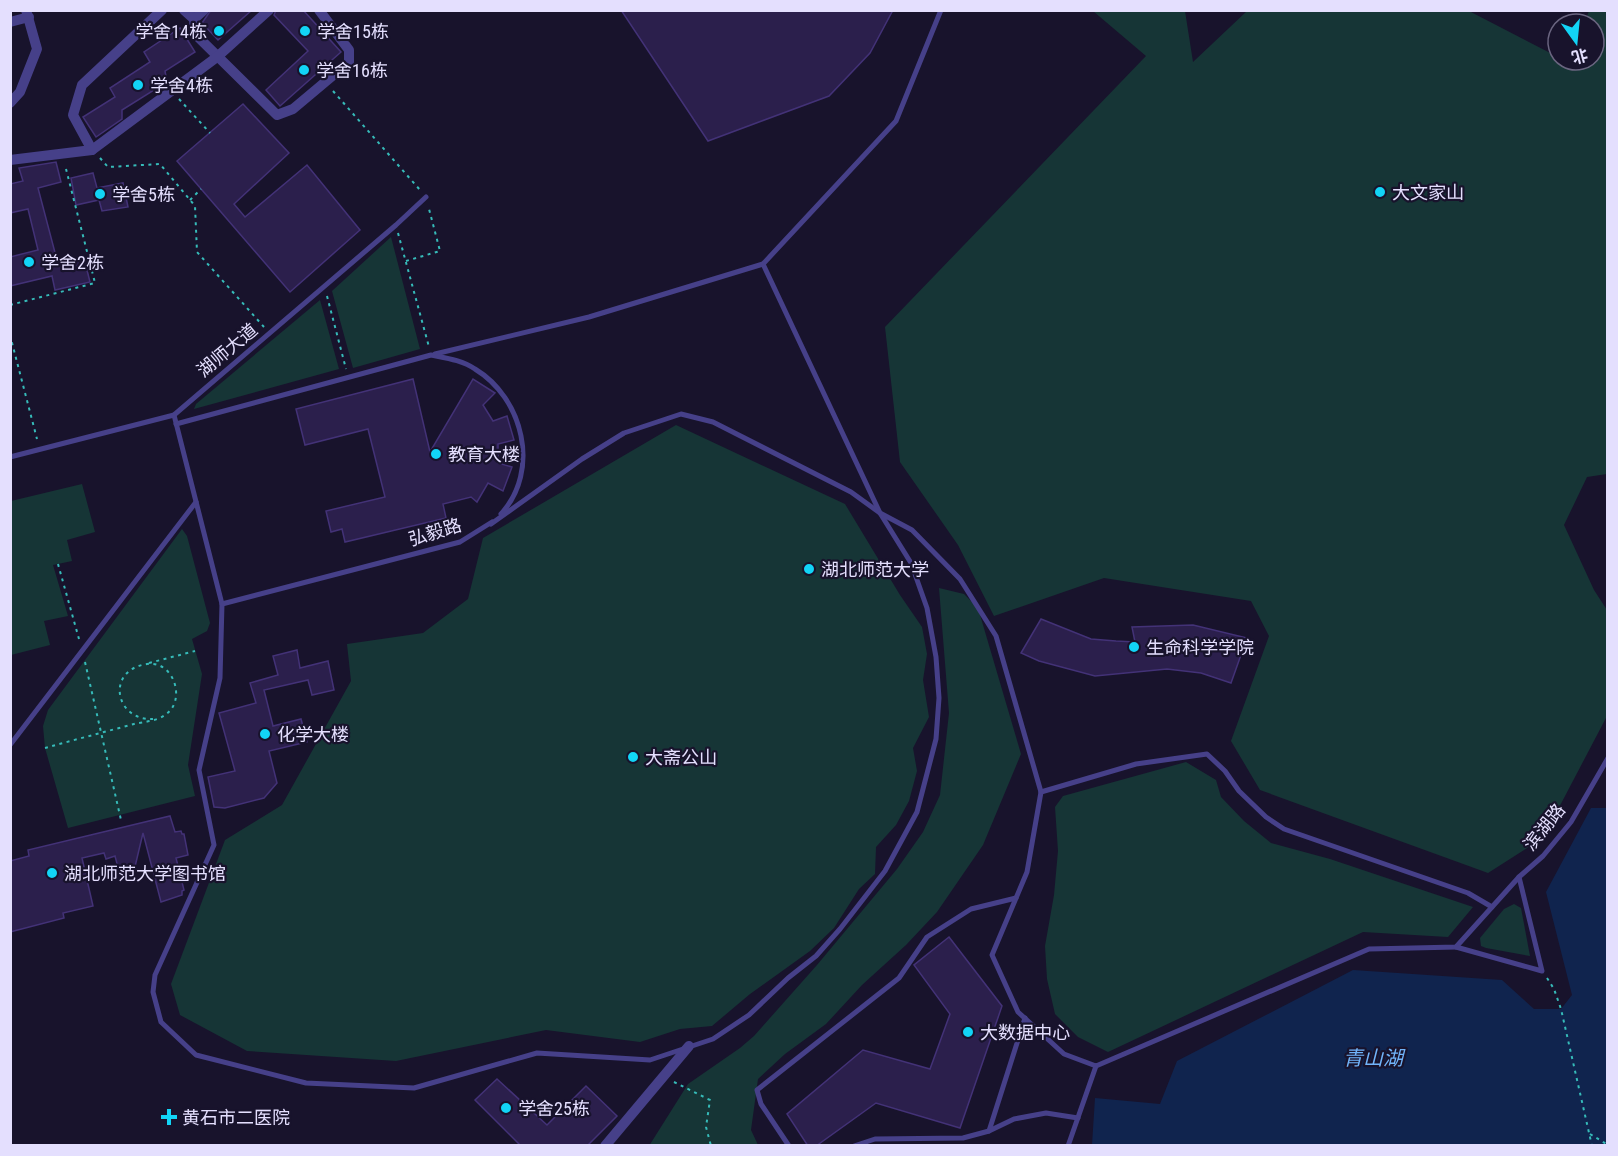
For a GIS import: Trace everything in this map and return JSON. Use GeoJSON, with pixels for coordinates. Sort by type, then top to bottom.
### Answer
{"type":"FeatureCollection","features":[{"type":"Feature","properties":{"kind":"street"},"geometry":{"type":"LineString","coordinates":[[92,150],[73,114],[82,85],[162,10]]}},
{"type":"Feature","properties":{"kind":"street"},"geometry":{"type":"LineString","coordinates":[[184,10],[194,19],[195,34],[277,115],[293,109],[349,62],[350,50],[319,10]]}},
{"type":"Feature","properties":{"kind":"street"},"geometry":{"type":"LineString","coordinates":[[194,19],[204,10]]}},
{"type":"Feature","properties":{"kind":"street"},"geometry":{"type":"LineString","coordinates":[[10,160],[92,150],[217,57],[269,10]]}},
{"type":"Feature","properties":{"kind":"street"},"geometry":{"type":"LineString","coordinates":[[10,22],[28,14],[37,50],[20,92],[10,103]]}},
{"type":"Feature","properties":{"kind":"street"},"geometry":{"type":"LineString","coordinates":[[605,1146],[689,1046]]}},
{"type":"Feature","properties":{"kind":"lane"},"geometry":{"type":"LineString","coordinates":[[431,355],[589,317],[763,264],[896,121],[941,10]]}},
{"type":"Feature","properties":{"kind":"lane","name":"湖师大道"},"geometry":{"type":"LineString","coordinates":[[10,457],[174,415],[426,197]]}},
{"type":"Feature","properties":{"kind":"lane"},"geometry":{"type":"LineString","coordinates":[[174,415],[222,604],[220,678],[199,770],[214,844],[155,975],[153,992],[161,1022],[196,1055],[306,1083],[414,1088],[537,1053],[650,1060],[713,1040],[749,1015],[788,978],[816,956],[885,872],[917,812],[936,739],[939,698],[936,657],[927,608],[911,563],[880,513],[763,264]]}},
{"type":"Feature","properties":{"kind":"lane","name":"弘毅路"},"geometry":{"type":"LineString","coordinates":[[176,424],[431,355],[451,358],[480,372],[501,390],[517,417],[524,448],[521,471],[516,490],[506,508],[491,524],[460,542],[222,604]]}},
{"type":"Feature","properties":{"kind":"lane"},"geometry":{"type":"LineString","coordinates":[[491,524],[573,465],[624,433],[681,414],[713,422],[851,492],[880,513],[912,530],[960,579],[996,636],[1041,792],[1027,872],[992,955],[1018,1012],[1064,1054],[1096,1066],[1369,949],[1456,946],[1542,971],[1519,877]]}},
{"type":"Feature","properties":{"kind":"lane"},"geometry":{"type":"LineString","coordinates":[[10,745],[196,502]]}},
{"type":"Feature","properties":{"kind":"lane"},"geometry":{"type":"LineString","coordinates":[[1041,792],[1136,764],[1207,754],[1225,771],[1239,791],[1266,817],[1284,829],[1468,893],[1492,907]]}},
{"type":"Feature","properties":{"kind":"lane","name":"滨湖路"},"geometry":{"type":"LineString","coordinates":[[1456,946],[1519,877],[1543,856],[1571,822],[1608,758]]}},
{"type":"Feature","properties":{"kind":"lane"},"geometry":{"type":"LineString","coordinates":[[789,1146],[761,1104],[757,1090],[899,978],[927,937],[971,909],[1016,898]]}},
{"type":"Feature","properties":{"kind":"lane"},"geometry":{"type":"LineString","coordinates":[[989,1131],[1025,1018]]}},
{"type":"Feature","properties":{"kind":"lane"},"geometry":{"type":"LineString","coordinates":[[1068,1146],[1096,1066]]}},
{"type":"Feature","properties":{"kind":"lane"},"geometry":{"type":"LineString","coordinates":[[854,1146],[875,1139],[963,1138],[989,1131],[1014,1119],[1046,1113],[1078,1118]]}},
{"type":"Feature","properties":{"kind":"path"},"geometry":{"type":"LineString","coordinates":[[325,82],[426,197],[440,251],[406,261]]}},
{"type":"Feature","properties":{"kind":"path"},"geometry":{"type":"LineString","coordinates":[[189,110],[210,132]]}},
{"type":"Feature","properties":{"kind":"path"},"geometry":{"type":"LineString","coordinates":[[10,305],[94,283],[62,154]]}},
{"type":"Feature","properties":{"kind":"path"},"geometry":{"type":"LineString","coordinates":[[108,166],[160,164],[195,206],[197,252],[269,334]]}},
{"type":"Feature","properties":{"kind":"path"},"geometry":{"type":"LineString","coordinates":[[190,200],[201,189]]}},
{"type":"Feature","properties":{"kind":"path"},"geometry":{"type":"LineString","coordinates":[[396,225],[431,355]]}},
{"type":"Feature","properties":{"kind":"path"},"geometry":{"type":"LineString","coordinates":[[324,286],[348,377]]}},
{"type":"Feature","properties":{"kind":"path"},"geometry":{"type":"LineString","coordinates":[[10,334],[39,449]]}},
{"type":"Feature","properties":{"kind":"path"},"geometry":{"type":"LineString","coordinates":[[58,564],[82,650],[121,820]]}},
{"type":"Feature","properties":{"kind":"path"},"geometry":{"type":"LineString","coordinates":[[153,719],[138,717],[128,710],[120,698],[119,686],[124,675],[137,667],[195,651]]}},
{"type":"Feature","properties":{"kind":"path"},"geometry":{"type":"LineString","coordinates":[[45,748],[164,716],[173,707],[177,698],[177,686],[171,676],[161,667],[149,663]]}},
{"type":"Feature","properties":{"kind":"path"},"geometry":{"type":"LineString","coordinates":[[1542,971],[1554,989],[1561,1009],[1592,1146]]}},
{"type":"Feature","properties":{"kind":"path"},"geometry":{"type":"LineString","coordinates":[[664,1076],[710,1100],[706,1127],[711,1146]]}},
{"type":"Feature","properties":{"kind":"path"},"geometry":{"type":"LineString","coordinates":[[1590,1134],[1608,1145]]}},
{"type":"Feature","properties":{"kind":"green space"},"geometry":{"type":"Polygon","coordinates":[[[1093,11],[1185,11],[1193,62],[1247,11],[1469,11],[1546,51],[1546,72],[1606,72],[1606,12],[1589,12],[1607,11],[1607,474],[1587,477],[1564,525],[1594,590],[1607,610],[1607,716],[1543,838],[1488,873],[1260,790],[1231,741],[1269,636],[1251,601],[1104,578],[994,616],[958,545],[900,462],[885,327],[1146,56],[1093,11]]]}},
{"type":"Feature","properties":{"kind":"green space"},"geometry":{"type":"Polygon","coordinates":[[[391,237],[420,349],[353,368],[332,291],[391,237]]]}},
{"type":"Feature","properties":{"kind":"green space"},"geometry":{"type":"Polygon","coordinates":[[[320,300],[339,369],[194,409],[196,404],[320,300]]]}},
{"type":"Feature","properties":{"kind":"green space"},"geometry":{"type":"Polygon","coordinates":[[[676,425],[845,504],[922,627],[927,654],[923,680],[929,717],[913,748],[917,771],[909,801],[896,825],[876,847],[875,874],[859,889],[834,928],[810,951],[750,994],[712,1026],[680,1029],[640,1042],[546,1030],[396,1061],[247,1051],[180,1015],[171,984],[225,840],[282,805],[351,681],[347,644],[423,633],[468,599],[483,538],[676,425]]]}},
{"type":"Feature","properties":{"kind":"green space"},"geometry":{"type":"Polygon","coordinates":[[[82,484],[95,532],[67,540],[72,561],[53,565],[68,616],[44,621],[50,645],[11,655],[11,501],[82,484]]]}},
{"type":"Feature","properties":{"kind":"green space"},"geometry":{"type":"Polygon","coordinates":[[[182,529],[187,536],[210,623],[207,631],[192,639],[202,674],[188,765],[195,796],[68,828],[45,748],[43,726],[48,710],[182,529]]]}},
{"type":"Feature","properties":{"kind":"green space"},"geometry":{"type":"Polygon","coordinates":[[[939,588],[964,594],[978,608],[1021,754],[983,845],[937,912],[906,945],[862,985],[826,1024],[785,1054],[758,1079],[751,1130],[758,1145],[649,1146],[688,1084],[754,1036],[897,869],[923,832],[940,795],[949,713],[939,588]]]}},
{"type":"Feature","properties":{"kind":"green space"},"geometry":{"type":"Polygon","coordinates":[[[1186,762],[1216,780],[1221,797],[1244,821],[1271,843],[1330,859],[1473,907],[1448,937],[1363,932],[1108,1052],[1078,1037],[1055,1014],[1047,979],[1045,946],[1054,895],[1058,851],[1055,807],[1063,796],[1186,762]]]}},
{"type":"Feature","properties":{"kind":"green space"},"geometry":{"type":"Polygon","coordinates":[[[1514,904],[1521,908],[1530,956],[1481,946],[1480,938],[1504,909],[1514,904]]]}},
{"type":"Feature","properties":{"kind":"water","name":"青山湖"},"geometry":{"type":"Polygon","coordinates":[[[1591,808],[1608,808],[1607,1145],[1092,1145],[1095,1098],[1160,1104],[1177,1061],[1353,970],[1502,980],[1534,1009],[1561,1009],[1572,995],[1546,892],[1591,808]]]}},
{"type":"Feature","properties":{"kind":"building","name":"学舍14栋"},"geometry":{"type":"Polygon","coordinates":[[[211,10],[252,10],[218,40],[202,23],[211,10]]]}},
{"type":"Feature","properties":{"kind":"building"},"geometry":{"type":"Polygon","coordinates":[[[276,10],[303,10],[341,52],[280,106],[266,90],[308,51],[274,15],[276,10]]]}},
{"type":"Feature","properties":{"kind":"building"},"geometry":{"type":"Polygon","coordinates":[[[621,10],[893,10],[870,53],[829,96],[708,141],[621,10]]]}},
{"type":"Feature","properties":{"kind":"building","name":"学舍4栋"},"geometry":{"type":"Polygon","coordinates":[[[180,28],[195,52],[165,71],[167,82],[122,110],[122,119],[96,137],[83,117],[115,97],[110,88],[150,62],[144,52],[180,28]]]}},
{"type":"Feature","properties":{"kind":"building"},"geometry":{"type":"Polygon","coordinates":[[[243,104],[289,153],[234,204],[245,217],[307,165],[360,230],[290,292],[177,161],[243,104]]]}},
{"type":"Feature","properties":{"kind":"building"},"geometry":{"type":"Polygon","coordinates":[[[56,162],[61,182],[38,188],[58,264],[84,258],[90,282],[55,290],[52,276],[10,286],[10,257],[38,250],[28,209],[10,213],[10,184],[23,181],[19,168],[56,162]]]}},
{"type":"Feature","properties":{"kind":"building","name":"学舍5栋"},"geometry":{"type":"Polygon","coordinates":[[[93,173],[97,188],[123,183],[128,207],[102,211],[99,200],[76,205],[71,178],[93,173]]]}},
{"type":"Feature","properties":{"kind":"building","name":"教育大楼"},"geometry":{"type":"Polygon","coordinates":[[[413,379],[430,452],[473,379],[495,393],[483,405],[493,421],[507,416],[514,440],[498,444],[498,463],[512,467],[503,491],[488,483],[477,502],[471,497],[443,504],[446,518],[345,542],[342,529],[331,532],[326,511],[385,497],[368,429],[305,445],[296,409],[413,379]]]}},
{"type":"Feature","properties":{"kind":"building","name":"生命科学学院"},"geometry":{"type":"Polygon","coordinates":[[[1041,619],[1091,639],[1135,642],[1132,627],[1193,625],[1247,638],[1231,683],[1201,673],[1167,669],[1095,676],[1039,661],[1021,653],[1041,619]]]}},
{"type":"Feature","properties":{"kind":"building","name":"化学大楼"},"geometry":{"type":"Polygon","coordinates":[[[297,650],[300,668],[328,661],[334,690],[312,695],[308,680],[264,690],[273,726],[301,719],[307,742],[269,751],[277,783],[264,798],[225,808],[214,807],[208,777],[235,771],[219,713],[256,703],[250,683],[278,675],[273,656],[297,650]]]}},
{"type":"Feature","properties":{"kind":"building","name":"湖北师范大学图书馆"},"geometry":{"type":"Polygon","coordinates":[[[170,816],[175,832],[181,831],[184,834],[188,855],[176,858],[184,890],[182,895],[161,902],[143,833],[133,875],[130,878],[123,878],[120,875],[115,856],[106,859],[104,853],[82,858],[93,906],[63,913],[64,918],[10,932],[10,861],[29,856],[28,850],[170,816]]]}},
{"type":"Feature","properties":{"kind":"building","name":"大数据中心"},"geometry":{"type":"Polygon","coordinates":[[[949,937],[1002,1006],[960,1128],[876,1103],[816,1146],[808,1146],[787,1114],[863,1050],[930,1069],[950,1014],[914,965],[949,937]]]}},
{"type":"Feature","properties":{"kind":"building","name":"学舍25栋"},"geometry":{"type":"Polygon","coordinates":[[[497,1079],[547,1125],[586,1086],[617,1116],[587,1146],[521,1146],[475,1100],[497,1079]]]}},
{"type":"Feature","properties":{"kind":"place","name":"学舍14栋"},"geometry":{"type":"Point","coordinates":[219,31]}},
{"type":"Feature","properties":{"kind":"place","name":"学舍15栋"},"geometry":{"type":"Point","coordinates":[305,31]}},
{"type":"Feature","properties":{"kind":"place","name":"学舍16栋"},"geometry":{"type":"Point","coordinates":[304,70]}},
{"type":"Feature","properties":{"kind":"place","name":"学舍4栋"},"geometry":{"type":"Point","coordinates":[138,85]}},
{"type":"Feature","properties":{"kind":"place","name":"大文家山"},"geometry":{"type":"Point","coordinates":[1380,192]}},
{"type":"Feature","properties":{"kind":"place","name":"学舍5栋"},"geometry":{"type":"Point","coordinates":[100,194]}},
{"type":"Feature","properties":{"kind":"place","name":"学舍2栋"},"geometry":{"type":"Point","coordinates":[29,262]}},
{"type":"Feature","properties":{"kind":"place","name":"教育大楼"},"geometry":{"type":"Point","coordinates":[436,454]}},
{"type":"Feature","properties":{"kind":"place","name":"湖北师范大学"},"geometry":{"type":"Point","coordinates":[809,569]}},
{"type":"Feature","properties":{"kind":"place","name":"生命科学学院"},"geometry":{"type":"Point","coordinates":[1134,647]}},
{"type":"Feature","properties":{"kind":"place","name":"化学大楼"},"geometry":{"type":"Point","coordinates":[265,734]}},
{"type":"Feature","properties":{"kind":"place","name":"大斋公山"},"geometry":{"type":"Point","coordinates":[633,757]}},
{"type":"Feature","properties":{"kind":"place","name":"湖北师范大学图书馆"},"geometry":{"type":"Point","coordinates":[52,873]}},
{"type":"Feature","properties":{"kind":"place","name":"大数据中心"},"geometry":{"type":"Point","coordinates":[968,1032]}},
{"type":"Feature","properties":{"kind":"place","name":"学舍25栋"},"geometry":{"type":"Point","coordinates":[506,1108]}},
{"type":"Feature","properties":{"kind":"place","name":"黄石市二医院"},"geometry":{"type":"Point","coordinates":[169,1117]}}]}
